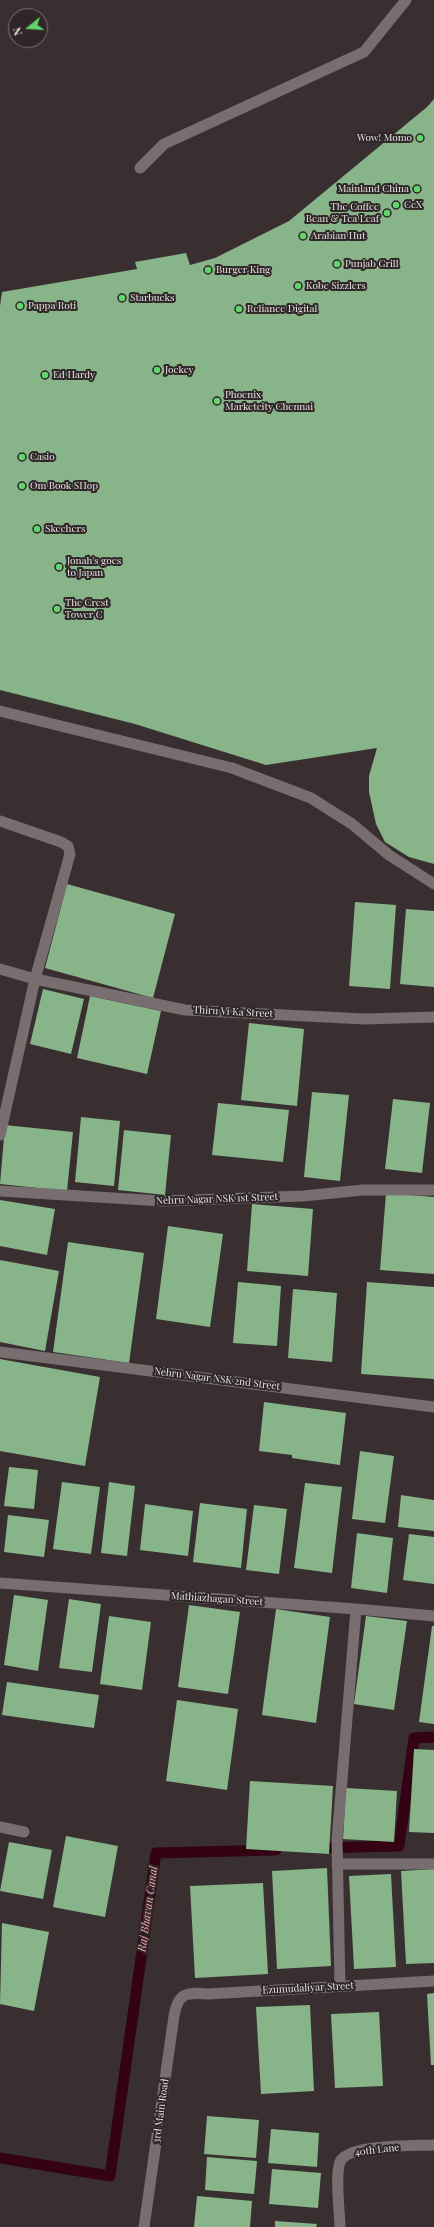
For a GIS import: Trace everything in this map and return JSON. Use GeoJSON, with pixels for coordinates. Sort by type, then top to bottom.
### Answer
{"type":"FeatureCollection","features":[{"type":"Feature","properties":{"kind":"street"},"geometry":{"type":"LineString","coordinates":[[140,168],[164,144],[364,52],[406,0]]}},
{"type":"Feature","properties":{"kind":"street"},"geometry":{"type":"LineString","coordinates":[[0,710],[232,768],[311,798],[352,824],[389,855],[434,884]]}},
{"type":"Feature","properties":{"kind":"street"},"geometry":{"type":"LineString","coordinates":[[0,821],[68,846],[70,854],[35,979],[1,1120],[0,1135]]}},
{"type":"Feature","properties":{"kind":"street","name":"Thiru Vi Ka Street"},"geometry":{"type":"LineString","coordinates":[[0,969],[35,979],[185,1010],[365,1019],[434,1017]]}},
{"type":"Feature","properties":{"kind":"street","name":"Nehru Nagar NSK 1st Street"},"geometry":{"type":"LineString","coordinates":[[0,1191],[162,1201],[303,1196],[363,1190],[434,1190]]}},
{"type":"Feature","properties":{"kind":"street","name":"Nehru Nagar NSK 2nd Street"},"geometry":{"type":"LineString","coordinates":[[0,1352],[434,1407]]}},
{"type":"Feature","properties":{"kind":"street","name":"Mathiazhagan Street"},"geometry":{"type":"LineString","coordinates":[[0,1583],[434,1616]]}},
{"type":"Feature","properties":{"kind":"street"},"geometry":{"type":"LineString","coordinates":[[340,1986],[337,1840],[356,1609]]}},
{"type":"Feature","properties":{"kind":"street"},"geometry":{"type":"LineString","coordinates":[[0,1828],[24,1832]]}},
{"type":"Feature","properties":{"kind":"street"},"geometry":{"type":"LineString","coordinates":[[337,1864],[434,1864]]}},
{"type":"Feature","properties":{"kind":"street","name":"Ezumudaliyar Street"},"geometry":{"type":"LineString","coordinates":[[182,1996],[194,1993],[208,1994],[434,1981]]}},
{"type":"Feature","properties":{"kind":"street","name":"3rd Main Road"},"geometry":{"type":"LineString","coordinates":[[144,2227],[176,2003],[182,1996]]}},
{"type":"Feature","properties":{"kind":"street","name":"40th Lane"},"geometry":{"type":"LineString","coordinates":[[340,2227],[338,2171],[341,2160],[353,2152],[434,2145]]}},
{"type":"Feature","properties":{"kind":"building","name":"Phoenix Marketcity Chennai"},"geometry":{"type":"Polygon","coordinates":[[[434,99],[434,864],[409,857],[385,842],[376,824],[369,792],[369,776],[377,748],[266,765],[135,724],[0,690],[0,306],[2,292],[137,269],[135,262],[186,253],[190,265],[215,258],[289,221],[427,107],[434,99]]]}},
{"type":"Feature","properties":{"kind":"building"},"geometry":{"type":"Polygon","coordinates":[[[67,884],[175,914],[153,998],[45,968],[67,884]]]}},
{"type":"Feature","properties":{"kind":"building"},"geometry":{"type":"Polygon","coordinates":[[[355,902],[396,905],[390,989],[349,986],[355,902]]]}},
{"type":"Feature","properties":{"kind":"building"},"geometry":{"type":"Polygon","coordinates":[[[406,909],[434,911],[434,987],[400,984],[406,909]]]}},
{"type":"Feature","properties":{"kind":"building"},"geometry":{"type":"Polygon","coordinates":[[[43,989],[84,999],[71,1054],[30,1044],[43,989]]]}},
{"type":"Feature","properties":{"kind":"building"},"geometry":{"type":"Polygon","coordinates":[[[90,996],[161,1011],[147,1074],[77,1058],[90,996]]]}},
{"type":"Feature","properties":{"kind":"building"},"geometry":{"type":"Polygon","coordinates":[[[249,1023],[304,1029],[297,1106],[241,1100],[249,1023]]]}},
{"type":"Feature","properties":{"kind":"building"},"geometry":{"type":"Polygon","coordinates":[[[312,1092],[349,1095],[340,1181],[304,1177],[312,1092]]]}},
{"type":"Feature","properties":{"kind":"building"},"geometry":{"type":"Polygon","coordinates":[[[393,1099],[430,1103],[422,1173],[385,1169],[393,1099]]]}},
{"type":"Feature","properties":{"kind":"building"},"geometry":{"type":"Polygon","coordinates":[[[218,1103],[289,1110],[283,1162],[212,1155],[218,1103]]]}},
{"type":"Feature","properties":{"kind":"building"},"geometry":{"type":"Polygon","coordinates":[[[81,1117],[120,1121],[114,1186],[75,1182],[81,1117]]]}},
{"type":"Feature","properties":{"kind":"building"},"geometry":{"type":"Polygon","coordinates":[[[5,1125],[73,1132],[67,1191],[0,1184],[5,1125]]]}},
{"type":"Feature","properties":{"kind":"building"},"geometry":{"type":"Polygon","coordinates":[[[124,1130],[171,1135],[165,1195],[118,1190],[124,1130]]]}},
{"type":"Feature","properties":{"kind":"building"},"geometry":{"type":"Polygon","coordinates":[[[386,1193],[434,1197],[434,1274],[380,1270],[386,1193]]]}},
{"type":"Feature","properties":{"kind":"building"},"geometry":{"type":"Polygon","coordinates":[[[0,1200],[55,1209],[47,1255],[0,1246],[0,1200]]]}},
{"type":"Feature","properties":{"kind":"building"},"geometry":{"type":"Polygon","coordinates":[[[252,1204],[313,1209],[308,1276],[247,1271],[252,1204]]]}},
{"type":"Feature","properties":{"kind":"building"},"geometry":{"type":"Polygon","coordinates":[[[168,1226],[223,1234],[210,1327],[156,1319],[168,1226]]]}},
{"type":"Feature","properties":{"kind":"building"},"geometry":{"type":"Polygon","coordinates":[[[68,1242],[144,1253],[129,1363],[53,1352],[68,1242]]]}},
{"type":"Feature","properties":{"kind":"building"},"geometry":{"type":"Polygon","coordinates":[[[0,1260],[59,1271],[45,1351],[0,1342],[0,1260]]]}},
{"type":"Feature","properties":{"kind":"building"},"geometry":{"type":"Polygon","coordinates":[[[238,1282],[281,1286],[277,1346],[233,1343],[238,1282]]]}},
{"type":"Feature","properties":{"kind":"building"},"geometry":{"type":"Polygon","coordinates":[[[367,1282],[434,1287],[434,1379],[361,1374],[367,1282]]]}},
{"type":"Feature","properties":{"kind":"building"},"geometry":{"type":"Polygon","coordinates":[[[293,1289],[337,1293],[332,1362],[288,1358],[293,1289]]]}},
{"type":"Feature","properties":{"kind":"building"},"geometry":{"type":"Polygon","coordinates":[[[0,1359],[100,1377],[85,1466],[0,1451],[0,1359]]]}},
{"type":"Feature","properties":{"kind":"building"},"geometry":{"type":"Polygon","coordinates":[[[264,1402],[346,1413],[340,1465],[292,1458],[292,1455],[259,1451],[264,1402]]]}},
{"type":"Feature","properties":{"kind":"building"},"geometry":{"type":"Polygon","coordinates":[[[360,1451],[394,1456],[385,1523],[352,1519],[360,1451]]]}},
{"type":"Feature","properties":{"kind":"building"},"geometry":{"type":"Polygon","coordinates":[[[9,1467],[38,1470],[34,1509],[4,1506],[9,1467]]]}},
{"type":"Feature","properties":{"kind":"building"},"geometry":{"type":"Polygon","coordinates":[[[62,1482],[100,1487],[91,1554],[53,1549],[62,1482]]]}},
{"type":"Feature","properties":{"kind":"building"},"geometry":{"type":"Polygon","coordinates":[[[109,1482],[135,1486],[127,1556],[101,1553],[109,1482]]]}},
{"type":"Feature","properties":{"kind":"building"},"geometry":{"type":"Polygon","coordinates":[[[305,1483],[342,1487],[332,1573],[294,1568],[305,1483]]]}},
{"type":"Feature","properties":{"kind":"building"},"geometry":{"type":"Polygon","coordinates":[[[401,1495],[434,1500],[434,1531],[398,1527],[401,1495]]]}},
{"type":"Feature","properties":{"kind":"building"},"geometry":{"type":"Polygon","coordinates":[[[200,1503],[247,1509],[241,1568],[193,1562],[200,1503]]]}},
{"type":"Feature","properties":{"kind":"building"},"geometry":{"type":"Polygon","coordinates":[[[145,1504],[193,1511],[188,1556],[140,1550],[145,1504]]]}},
{"type":"Feature","properties":{"kind":"building"},"geometry":{"type":"Polygon","coordinates":[[[254,1505],[287,1509],[279,1574],[246,1570],[254,1505]]]}},
{"type":"Feature","properties":{"kind":"building"},"geometry":{"type":"Polygon","coordinates":[[[8,1515],[49,1520],[44,1557],[4,1552],[8,1515]]]}},
{"type":"Feature","properties":{"kind":"building"},"geometry":{"type":"Polygon","coordinates":[[[357,1533],[393,1538],[387,1593],[351,1588],[357,1533]]]}},
{"type":"Feature","properties":{"kind":"building"},"geometry":{"type":"Polygon","coordinates":[[[409,1534],[434,1537],[434,1584],[403,1580],[409,1534]]]}},
{"type":"Feature","properties":{"kind":"building"},"geometry":{"type":"Polygon","coordinates":[[[14,1595],[48,1600],[38,1671],[4,1665],[14,1595]]]}},
{"type":"Feature","properties":{"kind":"building"},"geometry":{"type":"Polygon","coordinates":[[[69,1599],[101,1604],[92,1672],[59,1668],[69,1599]]]}},
{"type":"Feature","properties":{"kind":"building"},"geometry":{"type":"Polygon","coordinates":[[[189,1605],[240,1612],[228,1694],[178,1687],[189,1605]]]}},
{"type":"Feature","properties":{"kind":"building"},"geometry":{"type":"Polygon","coordinates":[[[276,1609],[330,1617],[316,1723],[262,1715],[276,1609]]]}},
{"type":"Feature","properties":{"kind":"building"},"geometry":{"type":"Polygon","coordinates":[[[109,1616],[151,1622],[142,1690],[100,1684],[109,1616]]]}},
{"type":"Feature","properties":{"kind":"building"},"geometry":{"type":"Polygon","coordinates":[[[366,1616],[407,1621],[394,1710],[354,1704],[366,1616]]]}},
{"type":"Feature","properties":{"kind":"building"},"geometry":{"type":"Polygon","coordinates":[[[432,1626],[434,1626],[434,1724],[419,1722],[432,1626]]]}},
{"type":"Feature","properties":{"kind":"building"},"geometry":{"type":"Polygon","coordinates":[[[7,1682],[99,1695],[94,1728],[2,1715],[7,1682]]]}},
{"type":"Feature","properties":{"kind":"building"},"geometry":{"type":"Polygon","coordinates":[[[177,1700],[238,1709],[227,1790],[166,1781],[177,1700]]]}},
{"type":"Feature","properties":{"kind":"building"},"geometry":{"type":"Polygon","coordinates":[[[414,1749],[434,1750],[434,1833],[409,1832],[414,1749]]]}},
{"type":"Feature","properties":{"kind":"building"},"geometry":{"type":"Polygon","coordinates":[[[250,1781],[333,1786],[329,1854],[246,1849],[250,1781]]]}},
{"type":"Feature","properties":{"kind":"building"},"geometry":{"type":"Polygon","coordinates":[[[346,1788],[397,1791],[394,1842],[343,1839],[346,1788]]]}},
{"type":"Feature","properties":{"kind":"building"},"geometry":{"type":"Polygon","coordinates":[[[66,1836],[118,1846],[105,1917],[53,1907],[66,1836]]]}},
{"type":"Feature","properties":{"kind":"building"},"geometry":{"type":"Polygon","coordinates":[[[9,1842],[52,1850],[43,1899],[0,1891],[9,1842]]]}},
{"type":"Feature","properties":{"kind":"building"},"geometry":{"type":"Polygon","coordinates":[[[327,1868],[331,1966],[277,1969],[272,1871],[327,1868]]]}},
{"type":"Feature","properties":{"kind":"building"},"geometry":{"type":"Polygon","coordinates":[[[434,1869],[434,1963],[406,1964],[401,1871],[434,1869]]]}},
{"type":"Feature","properties":{"kind":"building"},"geometry":{"type":"Polygon","coordinates":[[[391,1874],[396,1967],[354,1969],[349,1876],[391,1874]]]}},
{"type":"Feature","properties":{"kind":"building"},"geometry":{"type":"Polygon","coordinates":[[[263,1883],[268,1974],[195,1978],[190,1886],[263,1883]]]}},
{"type":"Feature","properties":{"kind":"building"},"geometry":{"type":"Polygon","coordinates":[[[2,1923],[49,1932],[34,2011],[0,2004],[2,1923]]]}},
{"type":"Feature","properties":{"kind":"building"},"geometry":{"type":"Polygon","coordinates":[[[434,1993],[434,2065],[431,2065],[427,1994],[434,1993]]]}},
{"type":"Feature","properties":{"kind":"building"},"geometry":{"type":"Polygon","coordinates":[[[310,2005],[314,2091],[261,2094],[256,2007],[310,2005]]]}},
{"type":"Feature","properties":{"kind":"building"},"geometry":{"type":"Polygon","coordinates":[[[379,2012],[383,2086],[335,2088],[331,2014],[379,2012]]]}},
{"type":"Feature","properties":{"kind":"building"},"geometry":{"type":"Polygon","coordinates":[[[207,2116],[259,2120],[256,2158],[204,2154],[207,2116]]]}},
{"type":"Feature","properties":{"kind":"building"},"geometry":{"type":"Polygon","coordinates":[[[271,2129],[319,2133],[317,2167],[268,2163],[271,2129]]]}},
{"type":"Feature","properties":{"kind":"building"},"geometry":{"type":"Polygon","coordinates":[[[207,2157],[257,2161],[254,2194],[205,2190],[207,2157]]]}},
{"type":"Feature","properties":{"kind":"building"},"geometry":{"type":"Polygon","coordinates":[[[272,2169],[321,2173],[318,2208],[269,2204],[272,2169]]]}},
{"type":"Feature","properties":{"kind":"building"},"geometry":{"type":"Polygon","coordinates":[[[197,2196],[252,2201],[250,2227],[194,2227],[197,2196]]]}},
{"type":"Feature","properties":{"kind":"building"},"geometry":{"type":"Polygon","coordinates":[[[275,2221],[317,2224],[316,2227],[275,2227],[275,2221]]]}},
{"type":"Feature","properties":{"kind":"waterway","name":"Raj Bhavan Canal"},"geometry":{"type":"LineString","coordinates":[[316,1848],[399,1846],[414,1738],[434,1737]]}},
{"type":"Feature","properties":{"kind":"waterway","name":"Raj Bhavan Canal"},"geometry":{"type":"LineString","coordinates":[[0,2158],[110,2176],[156,1853],[276,1850]]}},
{"type":"Feature","properties":{"kind":"place","name":"Wow! Momo"},"geometry":{"type":"Point","coordinates":[420,138]}},
{"type":"Feature","properties":{"kind":"place","name":"Mainland China"},"geometry":{"type":"Point","coordinates":[417,189]}},
{"type":"Feature","properties":{"kind":"place","name":"CeX"},"geometry":{"type":"Point","coordinates":[396,205]}},
{"type":"Feature","properties":{"kind":"place","name":"The Coffee Bean & Tea Leaf"},"geometry":{"type":"Point","coordinates":[387,213]}},
{"type":"Feature","properties":{"kind":"place","name":"Arabian Hut"},"geometry":{"type":"Point","coordinates":[303,236]}},
{"type":"Feature","properties":{"kind":"place","name":"Punjab Grill"},"geometry":{"type":"Point","coordinates":[337,264]}},
{"type":"Feature","properties":{"kind":"place","name":"Burger King"},"geometry":{"type":"Point","coordinates":[208,270]}},
{"type":"Feature","properties":{"kind":"place","name":"Kobe Sizzlers"},"geometry":{"type":"Point","coordinates":[298,286]}},
{"type":"Feature","properties":{"kind":"place","name":"Starbucks"},"geometry":{"type":"Point","coordinates":[122,298]}},
{"type":"Feature","properties":{"kind":"place","name":"Pappa Roti"},"geometry":{"type":"Point","coordinates":[20,306]}},
{"type":"Feature","properties":{"kind":"place","name":"Reliance Digital"},"geometry":{"type":"Point","coordinates":[239,309]}},
{"type":"Feature","properties":{"kind":"place","name":"Jockey"},"geometry":{"type":"Point","coordinates":[157,370]}},
{"type":"Feature","properties":{"kind":"place","name":"Ed Hardy"},"geometry":{"type":"Point","coordinates":[45,375]}},
{"type":"Feature","properties":{"kind":"place","name":"Phoenix Marketcity Chennai"},"geometry":{"type":"Point","coordinates":[217,401]}},
{"type":"Feature","properties":{"kind":"place","name":"Casio"},"geometry":{"type":"Point","coordinates":[22,457]}},
{"type":"Feature","properties":{"kind":"place","name":"Om Book SHop"},"geometry":{"type":"Point","coordinates":[22,486]}},
{"type":"Feature","properties":{"kind":"place","name":"Skechers"},"geometry":{"type":"Point","coordinates":[37,529]}},
{"type":"Feature","properties":{"kind":"place","name":"Jonah's goes to Japan"},"geometry":{"type":"Point","coordinates":[59,567]}},
{"type":"Feature","properties":{"kind":"place","name":"The Crest Tower C"},"geometry":{"type":"Point","coordinates":[57,609]}}]}
